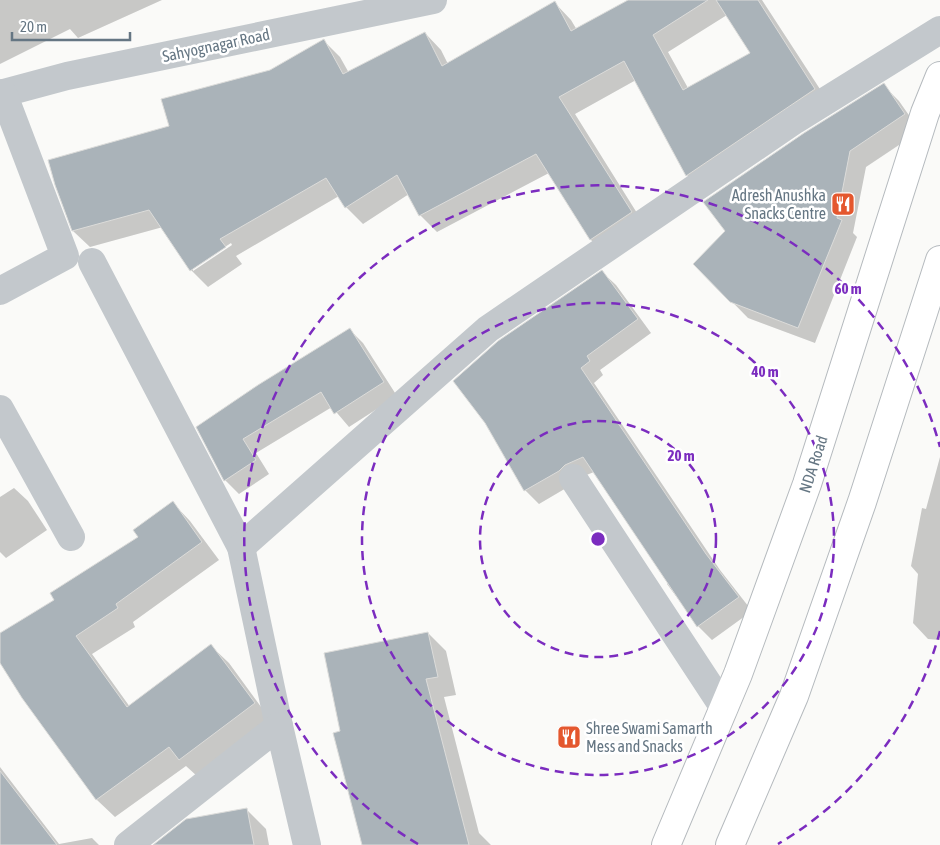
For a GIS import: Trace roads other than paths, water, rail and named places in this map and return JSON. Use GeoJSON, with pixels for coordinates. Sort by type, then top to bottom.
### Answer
{"type":"FeatureCollection","features":[{"type":"Feature","properties":{"kind":"main road","name":"NDA Road"},"geometry":{"type":"LineString","coordinates":[[666,845],[724,708],[807,484],[925,113],[940,76]]}},
{"type":"Feature","properties":{"kind":"main road"},"geometry":{"type":"LineString","coordinates":[[730,845],[794,696],[862,502],[932,312],[940,260]]}},
{"type":"Feature","properties":{"kind":"street","name":"Sahyognagar Road"},"geometry":{"type":"LineString","coordinates":[[2,94],[67,76],[433,0]]}},
{"type":"Feature","properties":{"kind":"street"},"geometry":{"type":"LineString","coordinates":[[240,547],[488,329],[795,120],[940,30]]}},
{"type":"Feature","properties":{"kind":"street"},"geometry":{"type":"LineString","coordinates":[[0,291],[65,256],[2,94]]}},
{"type":"Feature","properties":{"kind":"street"},"geometry":{"type":"LineString","coordinates":[[92,262],[240,547],[307,845]]}},
{"type":"Feature","properties":{"kind":"street"},"geometry":{"type":"LineString","coordinates":[[0,409],[70,537]]}},
{"type":"Feature","properties":{"kind":"street"},"geometry":{"type":"LineString","coordinates":[[573,478],[724,708]]}},
{"type":"Feature","properties":{"kind":"street"},"geometry":{"type":"LineString","coordinates":[[128,845],[279,726]]}},
{"type":"Feature","properties":{"kind":"place","name":"Adresh Anushka Snacks Centre"},"geometry":{"type":"Point","coordinates":[843,204]}},
{"type":"Feature","properties":{"kind":"place","name":"Shree Swami Samarth Mess and Snacks"},"geometry":{"type":"Point","coordinates":[569,737]}}]}
